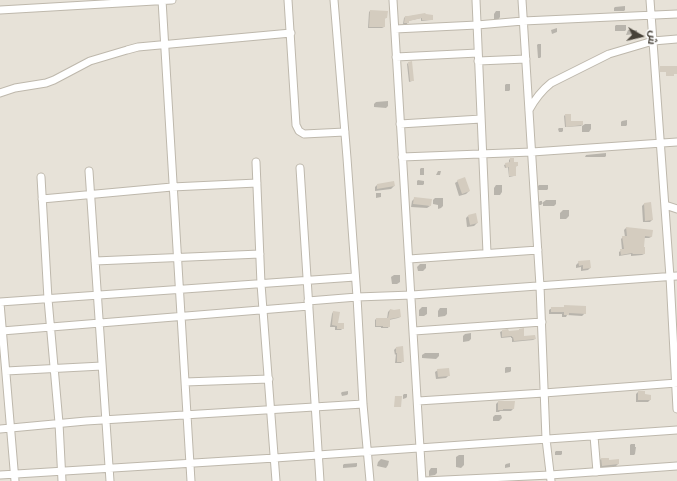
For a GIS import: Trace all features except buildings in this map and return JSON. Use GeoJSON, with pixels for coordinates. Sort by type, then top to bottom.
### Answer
{"type":"FeatureCollection","features":[{"type":"Feature","properties":{"kind":"street"},"geometry":{"type":"LineString","coordinates":[[30,0],[31,8]]}},
{"type":"Feature","properties":{"kind":"street"},"geometry":{"type":"LineString","coordinates":[[162,0],[172,187],[178,257],[191,481]]}},
{"type":"Feature","properties":{"kind":"street"},"geometry":{"type":"LineString","coordinates":[[0,10],[172,0]]}},
{"type":"Feature","properties":{"kind":"street"},"geometry":{"type":"LineString","coordinates":[[288,0],[296,125],[298,131],[304,134],[345,132]]}},
{"type":"Feature","properties":{"kind":"street"},"geometry":{"type":"LineString","coordinates":[[334,0],[357,297],[363,404],[370,481]]}},
{"type":"Feature","properties":{"kind":"street"},"geometry":{"type":"LineString","coordinates":[[393,0],[423,481],[550,478],[597,472],[677,466]]}},
{"type":"Feature","properties":{"kind":"street"},"geometry":{"type":"LineString","coordinates":[[476,0],[487,253]]}},
{"type":"Feature","properties":{"kind":"street"},"geometry":{"type":"LineString","coordinates":[[522,0],[542,322],[546,439],[550,478]]}},
{"type":"Feature","properties":{"kind":"street"},"geometry":{"type":"LineString","coordinates":[[650,0],[665,205],[673,277],[677,409]]}},
{"type":"Feature","properties":{"kind":"street"},"geometry":{"type":"LineString","coordinates":[[395,29],[677,14]]}},
{"type":"Feature","properties":{"kind":"street"},"geometry":{"type":"LineString","coordinates":[[0,93],[14,88],[54,80],[90,61],[138,47],[291,33]]}},
{"type":"Feature","properties":{"kind":"street"},"geometry":{"type":"LineString","coordinates":[[529,110],[538,96],[551,83],[609,54],[653,41],[677,39]]}},
{"type":"Feature","properties":{"kind":"street"},"geometry":{"type":"LineString","coordinates":[[396,57],[478,57],[526,59]]}},
{"type":"Feature","properties":{"kind":"street"},"geometry":{"type":"LineString","coordinates":[[400,124],[481,119]]}},
{"type":"Feature","properties":{"kind":"street"},"geometry":{"type":"LineString","coordinates":[[402,157],[532,152],[677,142]]}},
{"type":"Feature","properties":{"kind":"street"},"geometry":{"type":"LineString","coordinates":[[256,162],[260,254],[276,481]]}},
{"type":"Feature","properties":{"kind":"street"},"geometry":{"type":"LineString","coordinates":[[300,168],[320,481]]}},
{"type":"Feature","properties":{"kind":"street"},"geometry":{"type":"LineString","coordinates":[[89,171],[110,481]]}},
{"type":"Feature","properties":{"kind":"street"},"geometry":{"type":"LineString","coordinates":[[41,177],[48,298],[55,368],[62,481]]}},
{"type":"Feature","properties":{"kind":"street"},"geometry":{"type":"LineString","coordinates":[[42,199],[172,187],[257,183]]}},
{"type":"Feature","properties":{"kind":"street"},"geometry":{"type":"LineString","coordinates":[[665,205],[677,209]]}},
{"type":"Feature","properties":{"kind":"street"},"geometry":{"type":"LineString","coordinates":[[409,259],[538,250]]}},
{"type":"Feature","properties":{"kind":"street"},"geometry":{"type":"LineString","coordinates":[[95,261],[260,254]]}},
{"type":"Feature","properties":{"kind":"street"},"geometry":{"type":"LineString","coordinates":[[15,477],[0,303],[48,298],[355,277]]}},
{"type":"Feature","properties":{"kind":"street"},"geometry":{"type":"LineString","coordinates":[[2,330],[264,310],[357,297],[412,295],[673,277]]}},
{"type":"Feature","properties":{"kind":"street"},"geometry":{"type":"LineString","coordinates":[[414,331],[542,322]]}},
{"type":"Feature","properties":{"kind":"street"},"geometry":{"type":"LineString","coordinates":[[6,371],[102,366]]}},
{"type":"Feature","properties":{"kind":"street"},"geometry":{"type":"LineString","coordinates":[[185,382],[269,378]]}},
{"type":"Feature","properties":{"kind":"street"},"geometry":{"type":"LineString","coordinates":[[418,401],[676,383]]}},
{"type":"Feature","properties":{"kind":"street"},"geometry":{"type":"LineString","coordinates":[[0,429],[106,419],[363,404]]}},
{"type":"Feature","properties":{"kind":"street"},"geometry":{"type":"LineString","coordinates":[[0,475],[15,477],[61,471],[275,458],[677,430]]}},
{"type":"Feature","properties":{"kind":"street"},"geometry":{"type":"LineString","coordinates":[[594,436],[597,472]]}},
{"type":"Feature","properties":{"kind":"shaded area"},"geometry":{"type":"Polygon","coordinates":[[[0,0],[677,0],[677,481],[0,481],[0,0]]]}}]}
